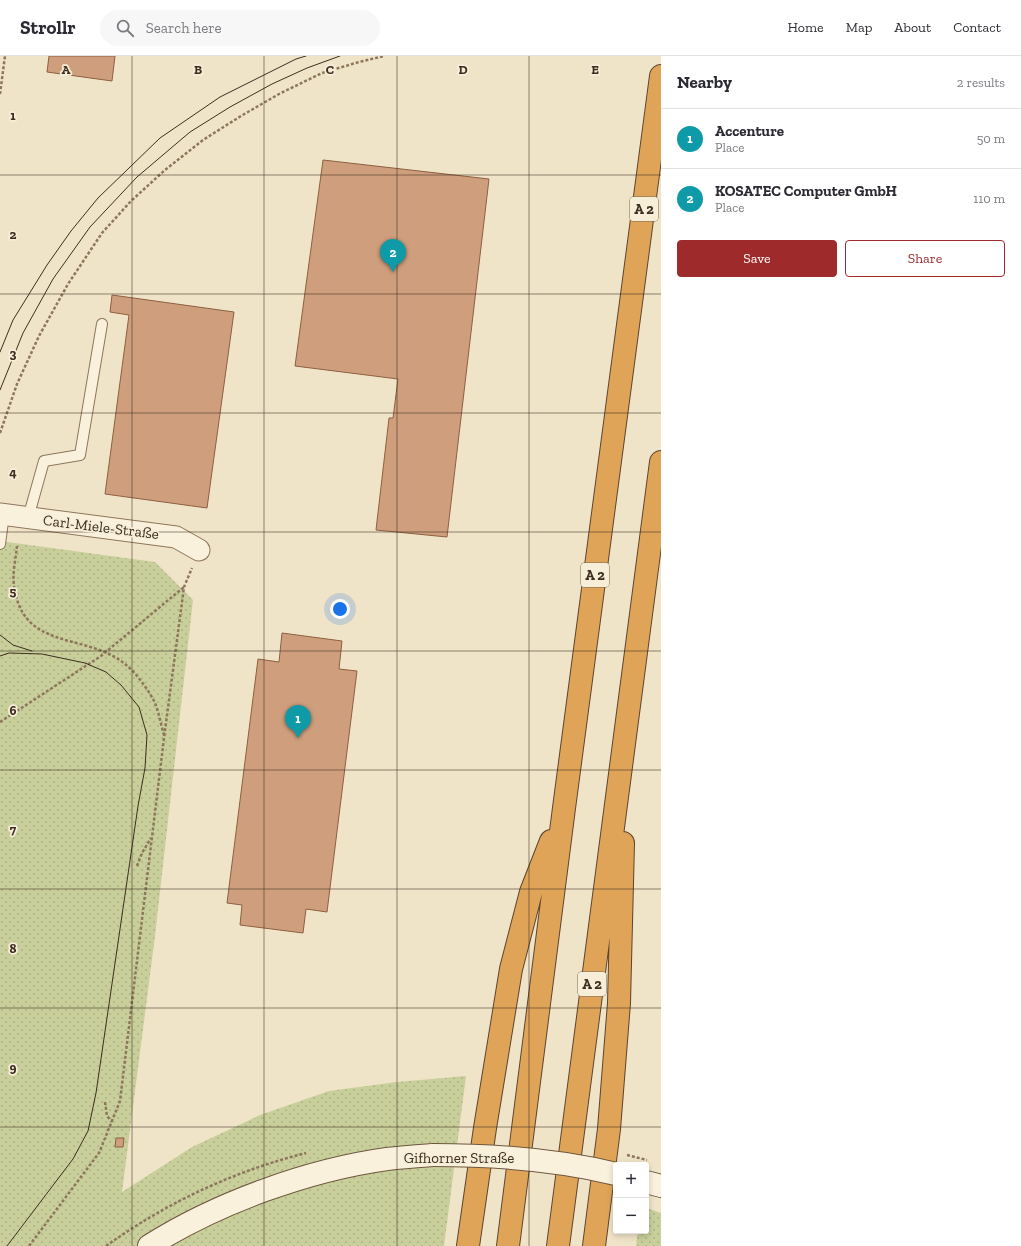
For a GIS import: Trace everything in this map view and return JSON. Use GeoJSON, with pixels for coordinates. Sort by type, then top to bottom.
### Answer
{"type":"FeatureCollection","features":[{"type":"Feature","properties":{"kind":"highway","name":"A 2"},"geometry":{"type":"LineString","coordinates":[[508,1246],[564,808],[661,76]]}},
{"type":"Feature","properties":{"kind":"highway","name":"A 2"},"geometry":{"type":"LineString","coordinates":[[558,1246],[661,462]]}},
{"type":"Feature","properties":{"kind":"highway"},"geometry":{"type":"LineString","coordinates":[[594,1246],[609,1129],[618,1003],[627,722]]}},
{"type":"Feature","properties":{"kind":"highway"},"geometry":{"type":"LineString","coordinates":[[468,1246],[485,1128],[511,969],[532,892],[564,808]]}},
{"type":"Feature","properties":{"kind":"main road","name":"Gifhorner Straße"},"geometry":{"type":"LineString","coordinates":[[149,1246],[190,1223],[228,1205],[300,1178],[339,1168],[388,1159],[433,1155],[491,1156],[560,1162],[613,1173]]}},
{"type":"Feature","properties":{"kind":"main road"},"geometry":{"type":"LineString","coordinates":[[649,1183],[661,1186]]}},
{"type":"Feature","properties":{"kind":"street","name":"Carl-Miele-Straße"},"geometry":{"type":"LineString","coordinates":[[13,515],[176,537],[199,550]]}},
{"type":"Feature","properties":{"kind":"lane"},"geometry":{"type":"LineString","coordinates":[[0,544],[13,515],[44,461],[80,455],[102,324]]}},
{"type":"Feature","properties":{"kind":"path"},"geometry":{"type":"LineString","coordinates":[[0,94],[5,56]]}},
{"type":"Feature","properties":{"kind":"path"},"geometry":{"type":"LineString","coordinates":[[0,433],[17,384],[39,336],[68,284],[102,233],[131,201],[165,170],[203,140],[247,112],[279,94],[322,73],[384,56]]}},
{"type":"Feature","properties":{"kind":"path"},"geometry":{"type":"LineString","coordinates":[[13,515],[13,584],[17,602],[24,616],[38,630],[54,637],[86,645],[104,652],[125,664],[142,683],[155,704],[164,738]]}},
{"type":"Feature","properties":{"kind":"path"},"geometry":{"type":"LineString","coordinates":[[29,1246],[99,1153],[120,1101],[184,587],[199,550]]}},
{"type":"Feature","properties":{"kind":"path"},"geometry":{"type":"LineString","coordinates":[[0,722],[101,656],[184,587]]}},
{"type":"Feature","properties":{"kind":"path"},"geometry":{"type":"LineString","coordinates":[[137,866],[142,853],[152,837]]}},
{"type":"Feature","properties":{"kind":"path"},"geometry":{"type":"LineString","coordinates":[[105,1102],[107,1116],[112,1122]]}},
{"type":"Feature","properties":{"kind":"green space"},"geometry":{"type":"Polygon","coordinates":[[[0,541],[155,562],[193,600],[155,936],[122,1192],[192,1147],[260,1115],[329,1091],[397,1082],[466,1076],[444,1246],[0,1246],[0,541]]]}},
{"type":"Feature","properties":{"kind":"green space"},"geometry":{"type":"Polygon","coordinates":[[[649,1209],[661,1213],[661,1246],[636,1246],[638,1234],[649,1234],[649,1209]]]}},
{"type":"Feature","properties":{"kind":"building"},"geometry":{"type":"Polygon","coordinates":[[[49,56],[115,56],[112,81],[47,72],[49,56]]]}},
{"type":"Feature","properties":{"kind":"building"},"geometry":{"type":"Polygon","coordinates":[[[323,160],[489,179],[447,537],[376,530],[389,418],[393,418],[398,379],[295,366],[323,160]]]}},
{"type":"Feature","properties":{"kind":"building"},"geometry":{"type":"Polygon","coordinates":[[[112,295],[234,312],[207,508],[105,494],[129,315],[110,312],[112,295]]]}},
{"type":"Feature","properties":{"kind":"building"},"geometry":{"type":"Polygon","coordinates":[[[282,633],[342,641],[339,669],[357,671],[327,912],[306,909],[303,933],[240,925],[242,905],[227,903],[258,659],[279,662],[282,633]]]}},
{"type":"Feature","properties":{"kind":"building"},"geometry":{"type":"Polygon","coordinates":[[[116,1138],[124,1138],[123,1147],[115,1147],[116,1138]]]}},
{"type":"Feature","properties":{"kind":"tram line"},"geometry":{"type":"LineString","coordinates":[[0,352],[13,320],[47,265],[71,231],[98,198],[160,138],[220,97],[296,59],[306,56]]}},
{"type":"Feature","properties":{"kind":"tram line"},"geometry":{"type":"LineString","coordinates":[[0,390],[23,333],[53,279],[90,227],[137,177],[190,132],[230,107],[272,84],[307,68],[340,56]]}},
{"type":"Feature","properties":{"kind":"tram line"},"geometry":{"type":"LineString","coordinates":[[0,635],[13,645],[32,651]]}},
{"type":"Feature","properties":{"kind":"tram line"},"geometry":{"type":"LineString","coordinates":[[0,656],[9,653],[42,654],[85,663],[106,672],[121,685],[139,707],[147,735],[145,768],[138,806],[96,1093],[88,1131],[73,1159],[7,1246]]}},
{"type":"Feature","properties":{"kind":"place","name":"KOSATEC Computer GmbH"},"geometry":{"type":"Point","coordinates":[393,272]}},
{"type":"Feature","properties":{"kind":"place","name":"Accenture"},"geometry":{"type":"Point","coordinates":[298,738]}}]}
